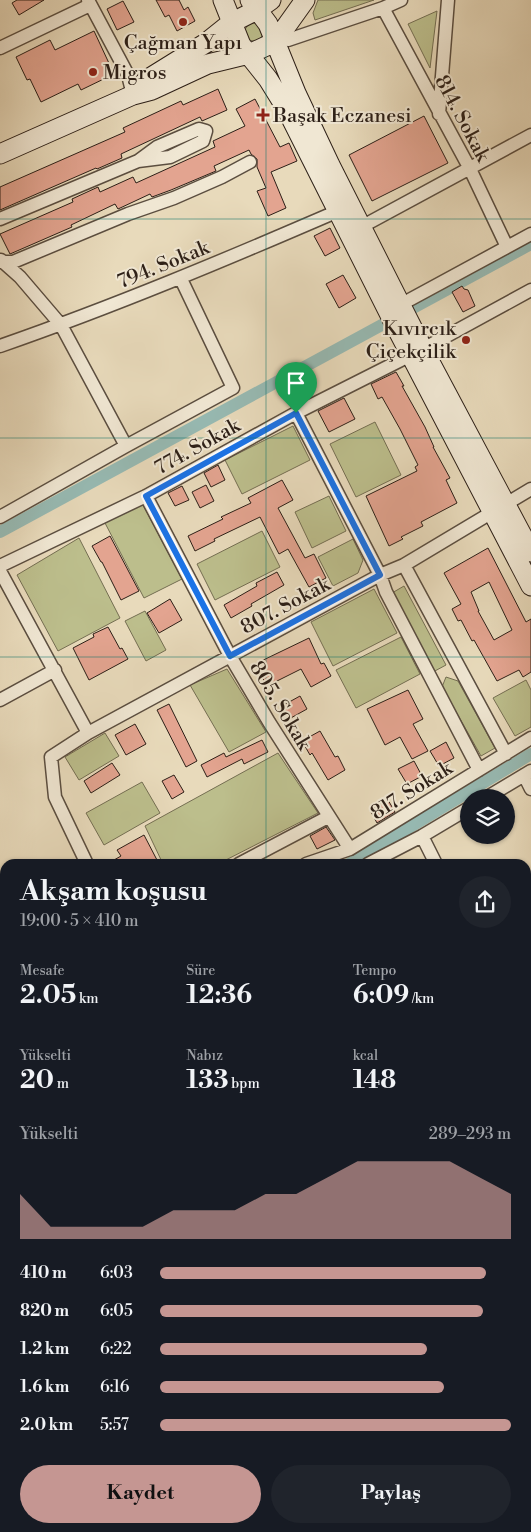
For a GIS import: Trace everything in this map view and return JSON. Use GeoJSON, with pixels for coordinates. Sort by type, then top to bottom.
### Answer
{"type":"FeatureCollection","features":[{"type":"Feature","properties":{"kind":"main road"},"geometry":{"type":"LineString","coordinates":[[222,0],[241,45],[268,79],[286,108],[338,211],[397,314],[498,508],[531,586]]}},
{"type":"Feature","properties":{"kind":"main road"},"geometry":{"type":"LineString","coordinates":[[0,154],[133,94],[152,90],[208,64],[249,54],[281,41],[305,0]]}},
{"type":"Feature","properties":{"kind":"main road"},"geometry":{"type":"LineString","coordinates":[[133,94],[148,79],[206,43],[231,22],[260,3],[268,24],[281,41],[296,93],[361,227],[397,314]]}},
{"type":"Feature","properties":{"kind":"main road"},"geometry":{"type":"LineString","coordinates":[[498,508],[531,552]]}},
{"type":"Feature","properties":{"kind":"street"},"geometry":{"type":"LineString","coordinates":[[281,41],[383,8],[401,0]]}},
{"type":"Feature","properties":{"kind":"street"},"geometry":{"type":"LineString","coordinates":[[439,114],[448,0]]}},
{"type":"Feature","properties":{"kind":"street"},"geometry":{"type":"LineString","coordinates":[[0,48],[89,3],[128,75],[133,94]]}},
{"type":"Feature","properties":{"kind":"street","name":"814. Sokak"},"geometry":{"type":"LineString","coordinates":[[383,8],[470,169],[508,246]]}},
{"type":"Feature","properties":{"kind":"street"},"geometry":{"type":"LineString","coordinates":[[361,227],[531,135]]}},
{"type":"Feature","properties":{"kind":"street"},"geometry":{"type":"LineString","coordinates":[[0,220],[138,161]]}},
{"type":"Feature","properties":{"kind":"street"},"geometry":{"type":"LineString","coordinates":[[0,260],[13,262],[128,214],[174,198],[222,177],[250,162]]}},
{"type":"Feature","properties":{"kind":"street","name":"794. Sokak"},"geometry":{"type":"LineString","coordinates":[[0,346],[61,325],[181,278],[338,211]]}},
{"type":"Feature","properties":{"kind":"street"},"geometry":{"type":"LineString","coordinates":[[397,314],[531,234]]}},
{"type":"Feature","properties":{"kind":"street"},"geometry":{"type":"LineString","coordinates":[[0,260],[20,277],[61,325],[126,446]]}},
{"type":"Feature","properties":{"kind":"street"},"geometry":{"type":"LineString","coordinates":[[0,517],[233,388],[181,278]]}},
{"type":"Feature","properties":{"kind":"street","name":"774. Sokak"},"geometry":{"type":"LineString","coordinates":[[0,566],[146,496],[296,413],[530,292]]}},
{"type":"Feature","properties":{"kind":"street"},"geometry":{"type":"LineString","coordinates":[[296,413],[380,575],[386,592],[479,770]]}},
{"type":"Feature","properties":{"kind":"street","name":"807. Sokak"},"geometry":{"type":"LineString","coordinates":[[84,859],[55,797],[51,758],[88,733],[380,575],[404,565],[531,489]]}},
{"type":"Feature","properties":{"kind":"street","name":"805. Sokak"},"geometry":{"type":"LineString","coordinates":[[146,496],[230,656],[328,817],[350,849]]}},
{"type":"Feature","properties":{"kind":"street"},"geometry":{"type":"LineString","coordinates":[[404,565],[506,754]]}},
{"type":"Feature","properties":{"kind":"street"},"geometry":{"type":"LineString","coordinates":[[0,571],[88,733]]}},
{"type":"Feature","properties":{"kind":"street"},"geometry":{"type":"LineString","coordinates":[[0,700],[55,670]]}},
{"type":"Feature","properties":{"kind":"street","name":"817. Sokak"},"geometry":{"type":"LineString","coordinates":[[321,859],[350,849],[531,738]]}},
{"type":"Feature","properties":{"kind":"street"},"geometry":{"type":"LineString","coordinates":[[501,789],[527,773],[531,789]]}},
{"type":"Feature","properties":{"kind":"street"},"geometry":{"type":"LineString","coordinates":[[378,859],[460,813]]}},
{"type":"Feature","properties":{"kind":"street"},"geometry":{"type":"LineString","coordinates":[[248,859],[328,817]]}},
{"type":"Feature","properties":{"kind":"street"},"geometry":{"type":"LineString","coordinates":[[422,836],[434,859]]}},
{"type":"Feature","properties":{"kind":"green space"},"geometry":{"type":"Polygon","coordinates":[[[318,0],[374,0],[315,20],[313,13],[318,0]]]}},
{"type":"Feature","properties":{"kind":"green space"},"geometry":{"type":"Polygon","coordinates":[[[437,11],[430,68],[408,24],[437,11]]]}},
{"type":"Feature","properties":{"kind":"green space"},"geometry":{"type":"Polygon","coordinates":[[[254,23],[260,26],[263,32],[260,38],[254,41],[248,38],[245,32],[248,26],[254,23]]]}},
{"type":"Feature","properties":{"kind":"green space"},"geometry":{"type":"Polygon","coordinates":[[[375,422],[401,475],[356,497],[330,444],[375,422]]]}},
{"type":"Feature","properties":{"kind":"green space"},"geometry":{"type":"Polygon","coordinates":[[[293,426],[310,460],[242,494],[225,460],[293,426]]]}},
{"type":"Feature","properties":{"kind":"green space"},"geometry":{"type":"Polygon","coordinates":[[[329,496],[346,531],[312,548],[295,512],[329,496]]]}},
{"type":"Feature","properties":{"kind":"green space"},"geometry":{"type":"Polygon","coordinates":[[[142,503],[182,579],[144,598],[105,523],[142,503]]]}},
{"type":"Feature","properties":{"kind":"green space"},"geometry":{"type":"Polygon","coordinates":[[[262,531],[280,567],[215,600],[197,564],[262,531]]]}},
{"type":"Feature","properties":{"kind":"green space"},"geometry":{"type":"Polygon","coordinates":[[[79,538],[120,618],[58,651],[17,575],[79,538]]]}},
{"type":"Feature","properties":{"kind":"green space"},"geometry":{"type":"Polygon","coordinates":[[[353,539],[363,560],[358,573],[333,586],[318,557],[353,539]]]}},
{"type":"Feature","properties":{"kind":"green space"},"geometry":{"type":"Polygon","coordinates":[[[404,586],[446,665],[433,672],[392,593],[404,586]]]}},
{"type":"Feature","properties":{"kind":"green space"},"geometry":{"type":"Polygon","coordinates":[[[374,589],[397,633],[333,666],[311,622],[374,589]]]}},
{"type":"Feature","properties":{"kind":"green space"},"geometry":{"type":"Polygon","coordinates":[[[145,611],[166,650],[146,661],[125,621],[145,611]]]}},
{"type":"Feature","properties":{"kind":"green space"},"geometry":{"type":"Polygon","coordinates":[[[401,637],[420,674],[356,708],[336,670],[401,637]]]}},
{"type":"Feature","properties":{"kind":"green space"},"geometry":{"type":"Polygon","coordinates":[[[227,669],[266,732],[229,752],[190,685],[227,669]]]}},
{"type":"Feature","properties":{"kind":"green space"},"geometry":{"type":"Polygon","coordinates":[[[446,677],[458,681],[495,748],[481,756],[442,687],[446,677]]]}},
{"type":"Feature","properties":{"kind":"green space"},"geometry":{"type":"Polygon","coordinates":[[[526,680],[531,690],[531,727],[515,736],[493,698],[526,680]]]}},
{"type":"Feature","properties":{"kind":"green space"},"geometry":{"type":"Polygon","coordinates":[[[105,733],[119,756],[79,780],[65,757],[105,733]]]}},
{"type":"Feature","properties":{"kind":"green space"},"geometry":{"type":"Polygon","coordinates":[[[278,753],[318,813],[228,859],[161,859],[145,826],[278,753]]]}},
{"type":"Feature","properties":{"kind":"green space"},"geometry":{"type":"Polygon","coordinates":[[[142,782],[160,813],[104,845],[86,813],[142,782]]]}},
{"type":"Feature","properties":{"kind":"building"},"geometry":{"type":"Polygon","coordinates":[[[17,0],[44,0],[19,15],[12,3],[17,0]]]}},
{"type":"Feature","properties":{"kind":"building"},"geometry":{"type":"Polygon","coordinates":[[[156,0],[179,0],[184,10],[188,7],[195,21],[177,31],[169,15],[165,17],[156,0]]]}},
{"type":"Feature","properties":{"kind":"building"},"geometry":{"type":"Polygon","coordinates":[[[123,1],[134,22],[117,30],[107,9],[123,1]]]}},
{"type":"Feature","properties":{"kind":"building"},"geometry":{"type":"Polygon","coordinates":[[[94,31],[114,74],[81,90],[78,84],[41,102],[30,79],[27,80],[16,57],[50,40],[55,50],[94,31]]]}},
{"type":"Feature","properties":{"kind":"building"},"geometry":{"type":"Polygon","coordinates":[[[218,89],[227,110],[202,121],[200,117],[121,154],[122,158],[0,210],[0,187],[125,132],[123,128],[181,101],[183,105],[218,89]]]}},
{"type":"Feature","properties":{"kind":"building"},"geometry":{"type":"Polygon","coordinates":[[[255,99],[280,147],[289,143],[297,161],[271,172],[286,208],[268,216],[257,191],[266,188],[257,167],[257,159],[249,150],[214,166],[216,171],[152,197],[150,194],[118,209],[115,204],[71,225],[72,227],[10,254],[0,234],[73,202],[72,199],[98,187],[100,192],[133,177],[136,183],[215,147],[213,141],[245,126],[236,109],[255,99]]]}},
{"type":"Feature","properties":{"kind":"building"},"geometry":{"type":"Polygon","coordinates":[[[424,116],[448,163],[372,201],[349,155],[424,116]]]}},
{"type":"Feature","properties":{"kind":"building"},"geometry":{"type":"Polygon","coordinates":[[[330,228],[340,248],[325,256],[314,236],[330,228]]]}},
{"type":"Feature","properties":{"kind":"building"},"geometry":{"type":"Polygon","coordinates":[[[343,275],[356,298],[339,308],[326,284],[343,275]]]}},
{"type":"Feature","properties":{"kind":"building"},"geometry":{"type":"Polygon","coordinates":[[[462,286],[468,290],[475,306],[463,312],[452,292],[462,286]]]}},
{"type":"Feature","properties":{"kind":"building"},"geometry":{"type":"Polygon","coordinates":[[[396,372],[450,478],[446,480],[457,503],[421,522],[423,526],[401,537],[403,539],[389,546],[366,496],[417,471],[415,467],[418,465],[382,397],[378,399],[371,384],[396,372]]]}},
{"type":"Feature","properties":{"kind":"building"},"geometry":{"type":"Polygon","coordinates":[[[344,398],[355,419],[329,432],[318,411],[344,398]]]}},
{"type":"Feature","properties":{"kind":"building"},"geometry":{"type":"Polygon","coordinates":[[[218,465],[225,480],[211,487],[204,473],[218,465]]]}},
{"type":"Feature","properties":{"kind":"building"},"geometry":{"type":"Polygon","coordinates":[[[282,480],[293,500],[278,508],[305,558],[314,554],[326,578],[309,587],[288,549],[279,554],[260,517],[214,539],[215,541],[195,551],[188,536],[223,519],[221,517],[251,503],[248,498],[282,480]]]}},
{"type":"Feature","properties":{"kind":"building"},"geometry":{"type":"Polygon","coordinates":[[[206,485],[214,501],[200,508],[192,492],[206,485]]]}},
{"type":"Feature","properties":{"kind":"building"},"geometry":{"type":"Polygon","coordinates":[[[182,486],[189,500],[175,506],[168,493],[182,486]]]}},
{"type":"Feature","properties":{"kind":"building"},"geometry":{"type":"Polygon","coordinates":[[[110,536],[139,591],[121,600],[92,546],[110,536]]]}},
{"type":"Feature","properties":{"kind":"building"},"geometry":{"type":"Polygon","coordinates":[[[488,548],[526,622],[531,619],[531,672],[523,677],[519,670],[497,681],[474,640],[472,641],[461,620],[458,621],[452,609],[461,604],[444,573],[488,548]],[[489,582],[471,592],[478,611],[494,640],[512,630],[489,582]]]}},
{"type":"Feature","properties":{"kind":"building"},"geometry":{"type":"Polygon","coordinates":[[[277,572],[284,585],[231,618],[224,605],[257,586],[256,583],[277,572]]]}},
{"type":"Feature","properties":{"kind":"building"},"geometry":{"type":"Polygon","coordinates":[[[170,599],[182,620],[159,633],[147,613],[170,599]]]}},
{"type":"Feature","properties":{"kind":"building"},"geometry":{"type":"Polygon","coordinates":[[[108,627],[128,659],[89,680],[73,648],[94,637],[93,634],[108,627]]]}},
{"type":"Feature","properties":{"kind":"building"},"geometry":{"type":"Polygon","coordinates":[[[309,638],[321,664],[324,663],[331,676],[311,687],[301,669],[267,686],[255,664],[309,638]]]}},
{"type":"Feature","properties":{"kind":"building"},"geometry":{"type":"Polygon","coordinates":[[[408,690],[423,719],[413,724],[428,751],[412,759],[400,737],[385,745],[367,709],[408,690]]]}},
{"type":"Feature","properties":{"kind":"building"},"geometry":{"type":"Polygon","coordinates":[[[300,696],[307,709],[289,719],[282,706],[300,696]]]}},
{"type":"Feature","properties":{"kind":"building"},"geometry":{"type":"Polygon","coordinates":[[[169,704],[197,761],[186,767],[157,710],[169,704]]]}},
{"type":"Feature","properties":{"kind":"building"},"geometry":{"type":"Polygon","coordinates":[[[135,724],[146,744],[126,755],[115,735],[135,724]]]}},
{"type":"Feature","properties":{"kind":"building"},"geometry":{"type":"Polygon","coordinates":[[[320,731],[335,757],[338,756],[345,770],[328,780],[312,753],[310,755],[302,741],[320,731]]]}},
{"type":"Feature","properties":{"kind":"building"},"geometry":{"type":"Polygon","coordinates":[[[262,740],[268,752],[244,764],[242,759],[207,777],[201,765],[224,753],[226,757],[262,740]]]}},
{"type":"Feature","properties":{"kind":"building"},"geometry":{"type":"Polygon","coordinates":[[[446,742],[454,758],[439,766],[430,751],[446,742]]]}},
{"type":"Feature","properties":{"kind":"building"},"geometry":{"type":"Polygon","coordinates":[[[414,761],[422,776],[407,784],[398,769],[414,761]]]}},
{"type":"Feature","properties":{"kind":"building"},"geometry":{"type":"Polygon","coordinates":[[[112,763],[120,775],[91,793],[84,781],[112,763]]]}},
{"type":"Feature","properties":{"kind":"building"},"geometry":{"type":"Polygon","coordinates":[[[174,775],[184,792],[172,799],[162,781],[174,775]]]}},
{"type":"Feature","properties":{"kind":"building"},"geometry":{"type":"Polygon","coordinates":[[[388,800],[395,812],[377,823],[370,810],[388,800]]]}},
{"type":"Feature","properties":{"kind":"building"},"geometry":{"type":"Polygon","coordinates":[[[326,827],[335,840],[317,849],[310,836],[326,827]]]}},
{"type":"Feature","properties":{"kind":"building"},"geometry":{"type":"Polygon","coordinates":[[[144,835],[156,859],[116,859],[121,856],[117,850],[144,835]]]}},
{"type":"Feature","properties":{"kind":"waterway"},"geometry":{"type":"LineString","coordinates":[[0,532],[531,244]]}},
{"type":"Feature","properties":{"kind":"waterway"},"geometry":{"type":"LineString","coordinates":[[357,859],[531,754]]}},
{"type":"Feature","properties":{"kind":"place","name":"Çağman Yapı"},"geometry":{"type":"Point","coordinates":[183,22]}},
{"type":"Feature","properties":{"kind":"place","name":"Migros"},"geometry":{"type":"Point","coordinates":[93,72]}},
{"type":"Feature","properties":{"kind":"place","name":"Başak Eczanesi"},"geometry":{"type":"Point","coordinates":[263,115]}},
{"type":"Feature","properties":{"kind":"place","name":"Kıvırcık Çiçekçilik"},"geometry":{"type":"Point","coordinates":[466,340]}},
{"type":"Feature","properties":{"kind":"route"},"geometry":{"type":"LineString","coordinates":[[296,413],[380,575],[230,656],[146,496],[296,413]]}}]}
